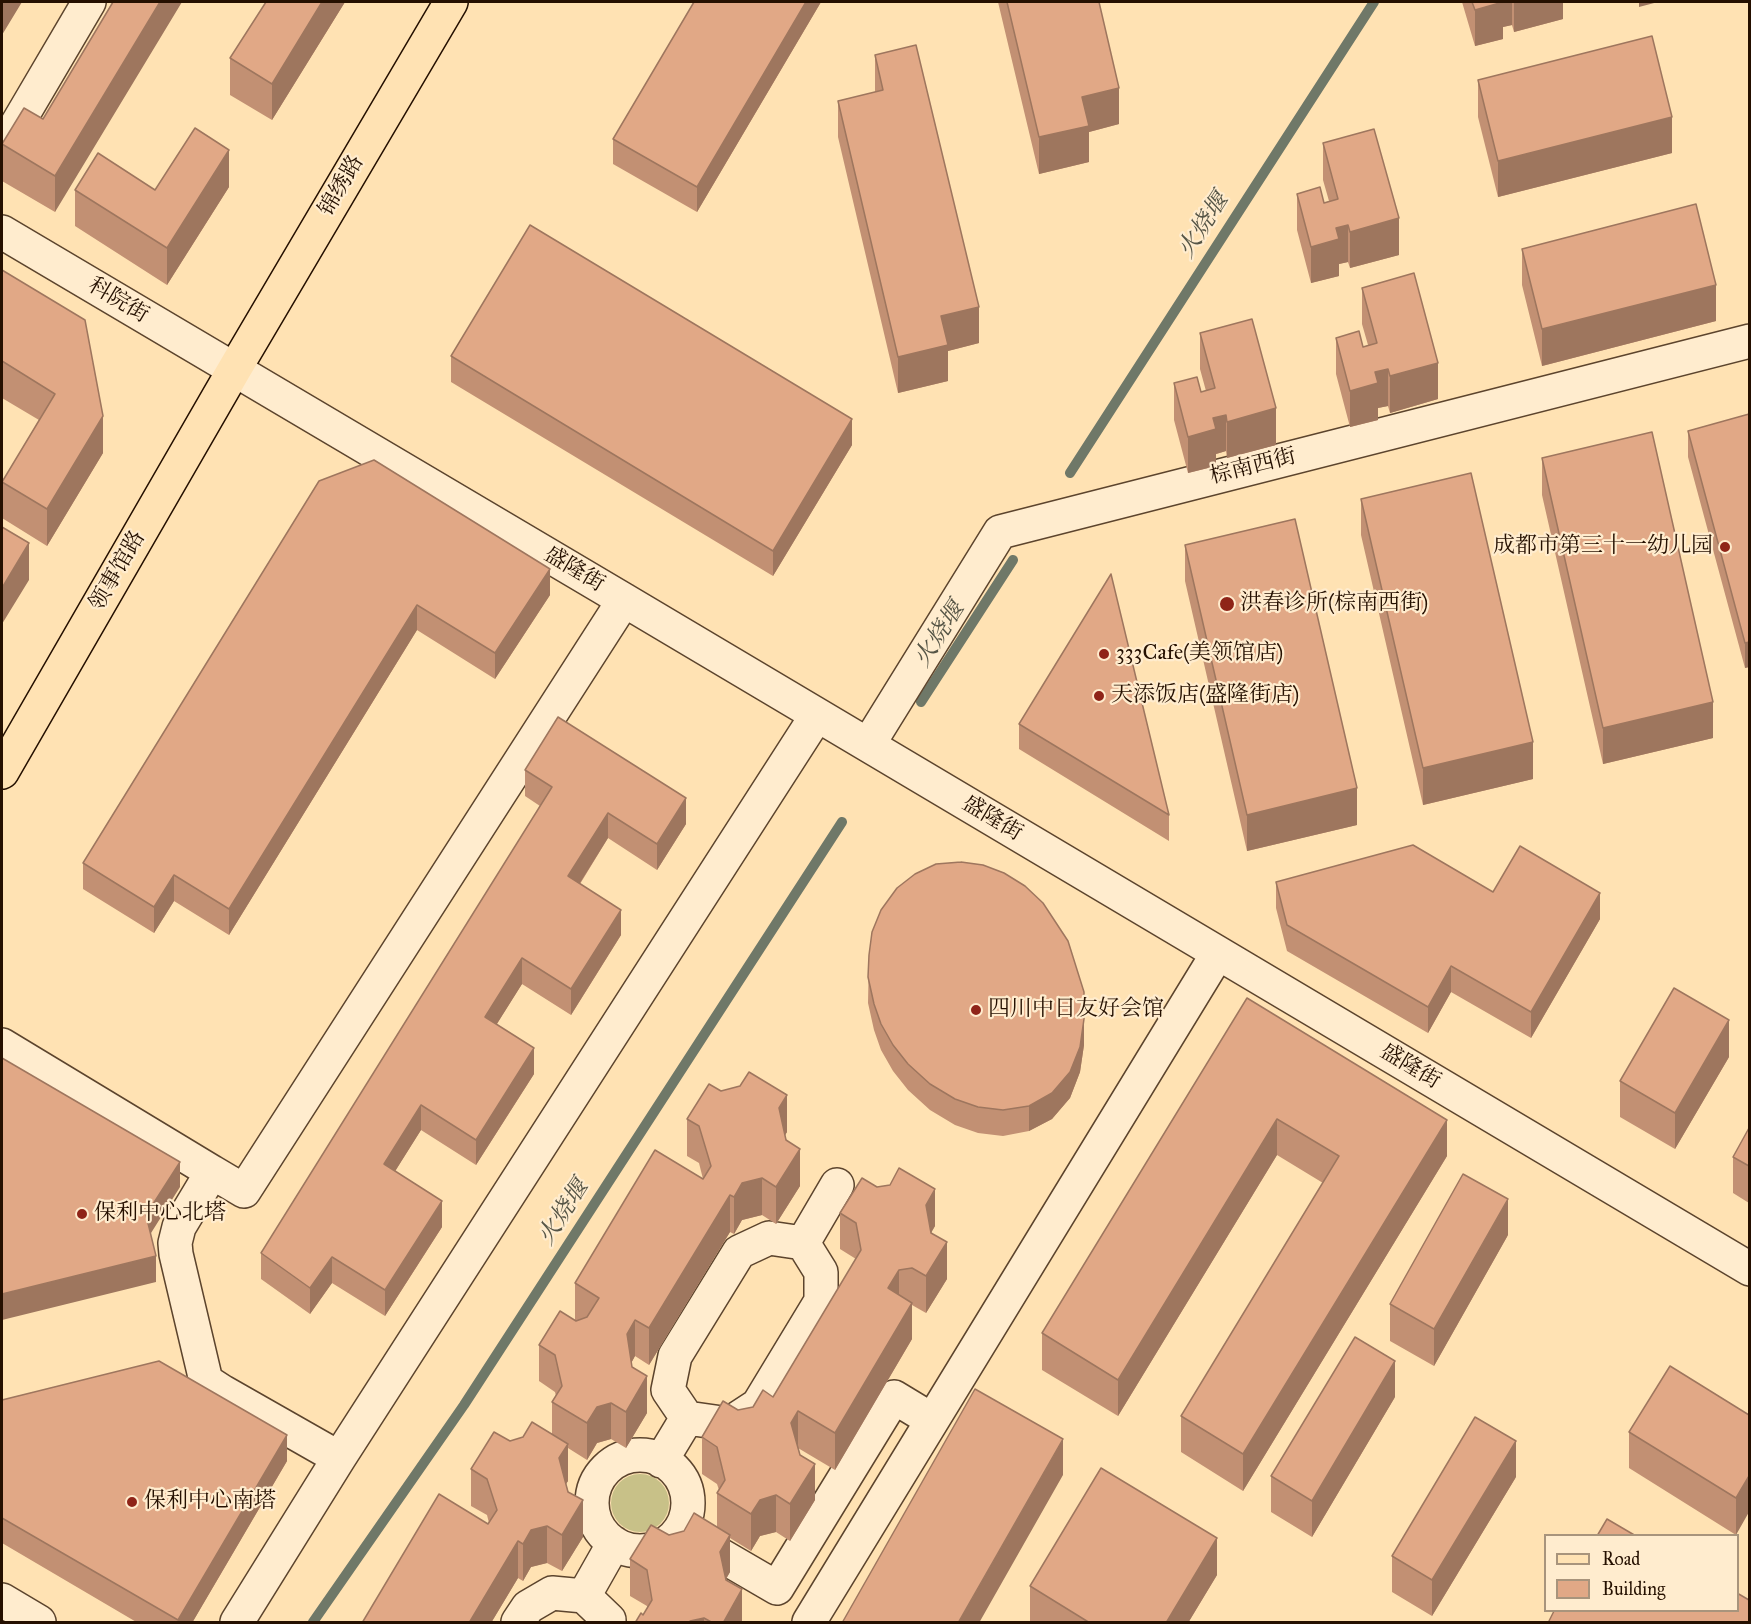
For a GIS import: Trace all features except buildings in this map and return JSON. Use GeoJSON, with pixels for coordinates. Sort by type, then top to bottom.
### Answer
{"type":"FeatureCollection","features":[{"type":"Feature","properties":{"kind":"main road","name":"锦绣路"},"geometry":{"type":"LineString","coordinates":[[234,370],[451,2]]}},
{"type":"Feature","properties":{"kind":"main road","name":"领事馆路"},"geometry":{"type":"LineString","coordinates":[[2,772],[234,370]]}},
{"type":"Feature","properties":{"kind":"street"},"geometry":{"type":"LineString","coordinates":[[2,150],[89,2]]}},
{"type":"Feature","properties":{"kind":"street","name":"科院街"},"geometry":{"type":"LineString","coordinates":[[2,232],[234,370]]}},
{"type":"Feature","properties":{"kind":"street","name":"棕南西街"},"geometry":{"type":"LineString","coordinates":[[868,745],[1000,532],[1749,341]]}},
{"type":"Feature","properties":{"kind":"street","name":"盛隆街"},"geometry":{"type":"LineString","coordinates":[[234,370],[1749,1269]]}},
{"type":"Feature","properties":{"kind":"street"},"geometry":{"type":"LineString","coordinates":[[2,1045],[244,1191],[624,600]]}},
{"type":"Feature","properties":{"kind":"street"},"geometry":{"type":"LineString","coordinates":[[237,1623],[339,1458],[817,715]]}},
{"type":"Feature","properties":{"kind":"street"},"geometry":{"type":"LineString","coordinates":[[809,1623],[1218,953]]}},
{"type":"Feature","properties":{"kind":"street"},"geometry":{"type":"LineString","coordinates":[[212,1172],[179,1227],[175,1243],[206,1381],[339,1458]]}},
{"type":"Feature","properties":{"kind":"street"},"geometry":{"type":"LineString","coordinates":[[803,1243],[837,1185]]}},
{"type":"Feature","properties":{"kind":"street"},"geometry":{"type":"LineString","coordinates":[[770,1238],[803,1243],[821,1272],[821,1301],[758,1405],[729,1424],[687,1418],[668,1390],[675,1356],[740,1252],[770,1238]]}},
{"type":"Feature","properties":{"kind":"street"},"geometry":{"type":"LineString","coordinates":[[679,1531],[777,1588],[894,1397],[932,1420]]}},
{"type":"Feature","properties":{"kind":"street"},"geometry":{"type":"LineString","coordinates":[[661,1461],[687,1418]]}},
{"type":"Feature","properties":{"kind":"street"},"geometry":{"type":"LineString","coordinates":[[636,1455],[651,1456],[666,1462],[678,1473],[685,1486],[688,1502],[686,1517],[679,1531],[668,1542],[654,1549],[638,1552],[622,1548],[614,1543],[598,1527],[593,1511],[593,1495],[598,1480],[608,1468],[636,1455]]}},
{"type":"Feature","properties":{"kind":"street"},"geometry":{"type":"LineString","coordinates":[[584,1596],[614,1543]]}},
{"type":"Feature","properties":{"kind":"street"},"geometry":{"type":"LineString","coordinates":[[519,1623],[528,1607],[552,1593],[584,1596],[609,1620],[609,1623]]}},
{"type":"Feature","properties":{"kind":"street"},"geometry":{"type":"LineString","coordinates":[[2,1600],[39,1623]]}},
{"type":"Feature","properties":{"kind":"shaded area"},"geometry":{"type":"Polygon","coordinates":[[[640,1474],[656,1479],[664,1487],[669,1503],[664,1519],[656,1527],[640,1532],[624,1527],[616,1519],[611,1503],[616,1487],[624,1479],[640,1474]]]}},
{"type":"Feature","properties":{"kind":"waterway","name":"火烧堰"},"geometry":{"type":"LineString","coordinates":[[1070,473],[1374,2]]}},
{"type":"Feature","properties":{"kind":"waterway","name":"火烧堰"},"geometry":{"type":"LineString","coordinates":[[921,702],[1013,560]]}},
{"type":"Feature","properties":{"kind":"waterway","name":"火烧堰"},"geometry":{"type":"LineString","coordinates":[[313,1622],[464,1405],[842,822]]}},
{"type":"Feature","properties":{"kind":"place","name":"成都市第三十一幼儿园"},"geometry":{"type":"Point","coordinates":[1725,547]}},
{"type":"Feature","properties":{"kind":"place","name":"洪春诊所(棕南西街)"},"geometry":{"type":"Point","coordinates":[1227,604]}},
{"type":"Feature","properties":{"kind":"place","name":"333Cafe(美领馆店)"},"geometry":{"type":"Point","coordinates":[1104,654]}},
{"type":"Feature","properties":{"kind":"place","name":"天添饭店(盛隆街店)"},"geometry":{"type":"Point","coordinates":[1099,696]}},
{"type":"Feature","properties":{"kind":"place","name":"四川中日友好会馆"},"geometry":{"type":"Point","coordinates":[976,1010]}},
{"type":"Feature","properties":{"kind":"place","name":"保利中心北塔"},"geometry":{"type":"Point","coordinates":[82,1214]}},
{"type":"Feature","properties":{"kind":"place","name":"保利中心南塔"},"geometry":{"type":"Point","coordinates":[132,1502]}}]}
